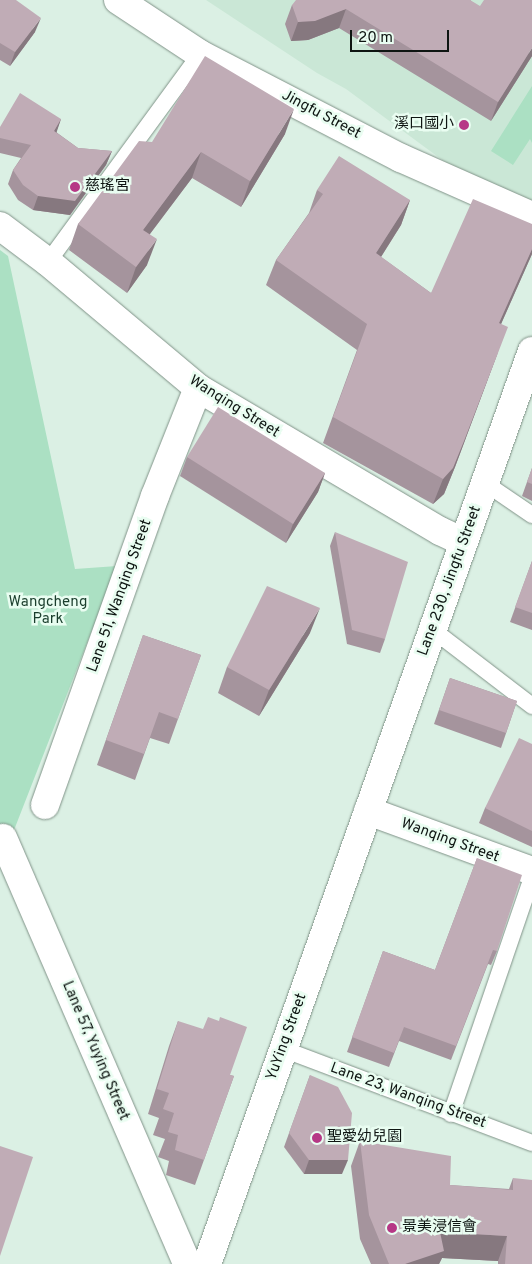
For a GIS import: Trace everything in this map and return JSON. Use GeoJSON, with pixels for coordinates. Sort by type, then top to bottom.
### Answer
{"type":"FeatureCollection","features":[{"type":"Feature","properties":{"kind":"street","name":"Jingfu Street"},"geometry":{"type":"LineString","coordinates":[[125,2],[200,54],[401,158],[532,216]]}},
{"type":"Feature","properties":{"kind":"street","name":"Wanqing Street"},"geometry":{"type":"LineString","coordinates":[[0,226],[48,262],[198,388],[440,531],[464,542]]}},
{"type":"Feature","properties":{"kind":"street","name":"Lane 230, Jingfu Street"},"geometry":{"type":"LineString","coordinates":[[368,811],[532,351]]}},
{"type":"Feature","properties":{"kind":"street","name":"Lane 51, Wanqing Street"},"geometry":{"type":"LineString","coordinates":[[45,805],[155,496],[198,388]]}},
{"type":"Feature","properties":{"kind":"street","name":"Wanqing Street"},"geometry":{"type":"LineString","coordinates":[[368,811],[532,871]]}},
{"type":"Feature","properties":{"kind":"street","name":"YuYing Street"},"geometry":{"type":"LineString","coordinates":[[207,1264],[368,811]]}},
{"type":"Feature","properties":{"kind":"street","name":"Lane 57, Yuying Street"},"geometry":{"type":"LineString","coordinates":[[3,838],[187,1264]]}},
{"type":"Feature","properties":{"kind":"lane"},"geometry":{"type":"LineString","coordinates":[[48,262],[200,54]]}},
{"type":"Feature","properties":{"kind":"lane"},"geometry":{"type":"LineString","coordinates":[[485,483],[532,515]]}},
{"type":"Feature","properties":{"kind":"lane"},"geometry":{"type":"LineString","coordinates":[[433,630],[532,706]]}},
{"type":"Feature","properties":{"kind":"lane"},"geometry":{"type":"LineString","coordinates":[[451,1114],[532,877]]}},
{"type":"Feature","properties":{"kind":"lane","name":"Lane 23, Wanqing Street"},"geometry":{"type":"LineString","coordinates":[[283,1049],[451,1114],[532,1142]]}},
{"type":"Feature","properties":{"kind":"shaded area","name":"溪口國小"},"geometry":{"type":"Polygon","coordinates":[[[206,0],[532,0],[532,201],[445,162],[346,89],[317,73],[206,0]]]}},
{"type":"Feature","properties":{"kind":"green space"},"geometry":{"type":"Polygon","coordinates":[[[532,86],[532,143],[530,139],[513,165],[491,151],[532,86]]]}},
{"type":"Feature","properties":{"kind":"green space","name":"Wangcheng Park"},"geometry":{"type":"Polygon","coordinates":[[[0,250],[8,256],[75,569],[117,566],[0,866],[0,250]]]}},
{"type":"Feature","properties":{"kind":"building"},"geometry":{"type":"Polygon","coordinates":[[[0,0],[16,0],[41,18],[15,52],[0,43],[0,0]]]}},
{"type":"Feature","properties":{"kind":"building"},"geometry":{"type":"Polygon","coordinates":[[[296,0],[470,0],[480,6],[484,0],[532,0],[532,48],[498,102],[346,9],[315,21],[298,22],[292,5],[296,0]]]}},
{"type":"Feature","properties":{"kind":"building"},"geometry":{"type":"Polygon","coordinates":[[[205,56],[294,109],[250,181],[201,152],[143,230],[157,239],[136,267],[78,224],[139,141],[152,142],[205,56]]]}},
{"type":"Feature","properties":{"kind":"building"},"geometry":{"type":"Polygon","coordinates":[[[20,93],[61,119],[54,131],[78,148],[112,151],[75,201],[38,196],[23,185],[13,170],[31,145],[0,138],[0,127],[20,93]]]}},
{"type":"Feature","properties":{"kind":"building"},"geometry":{"type":"Polygon","coordinates":[[[339,156],[410,200],[376,253],[431,293],[473,199],[532,224],[532,249],[499,323],[508,327],[453,468],[443,479],[333,417],[367,324],[276,260],[323,194],[317,190],[339,156]]]}},
{"type":"Feature","properties":{"kind":"building"},"geometry":{"type":"Polygon","coordinates":[[[218,407],[325,473],[293,524],[187,457],[218,407]]]}},
{"type":"Feature","properties":{"kind":"building"},"geometry":{"type":"Polygon","coordinates":[[[532,468],[532,484],[527,482],[532,468]]]}},
{"type":"Feature","properties":{"kind":"building"},"geometry":{"type":"Polygon","coordinates":[[[335,532],[408,562],[385,639],[352,630],[335,532]]]}},
{"type":"Feature","properties":{"kind":"building"},"geometry":{"type":"Polygon","coordinates":[[[532,561],[532,613],[515,607],[532,561]]]}},
{"type":"Feature","properties":{"kind":"building"},"geometry":{"type":"Polygon","coordinates":[[[267,586],[320,608],[269,690],[227,667],[267,586]]]}},
{"type":"Feature","properties":{"kind":"building"},"geometry":{"type":"Polygon","coordinates":[[[143,635],[201,655],[178,719],[159,712],[144,754],[106,740],[143,635]]]}},
{"type":"Feature","properties":{"kind":"building"},"geometry":{"type":"Polygon","coordinates":[[[450,678],[517,701],[506,733],[439,710],[450,678]]]}},
{"type":"Feature","properties":{"kind":"building"},"geometry":{"type":"Polygon","coordinates":[[[519,738],[532,744],[532,831],[485,808],[519,738]]]}},
{"type":"Feature","properties":{"kind":"building"},"geometry":{"type":"Polygon","coordinates":[[[477,858],[522,875],[497,951],[493,950],[456,1046],[404,1027],[394,1053],[352,1037],[383,951],[435,970],[477,858]]]}},
{"type":"Feature","properties":{"kind":"building"},"geometry":{"type":"Polygon","coordinates":[[[208,1017],[219,1021],[220,1017],[247,1027],[230,1075],[234,1076],[204,1160],[175,1150],[178,1135],[168,1132],[174,1113],[163,1109],[169,1093],[157,1089],[178,1021],[203,1029],[208,1017]]]}},
{"type":"Feature","properties":{"kind":"building","name":"聖愛幼兒園"},"geometry":{"type":"Polygon","coordinates":[[[310,1075],[338,1087],[352,1113],[348,1160],[309,1160],[289,1133],[310,1075]]]}},
{"type":"Feature","properties":{"kind":"building"},"geometry":{"type":"Polygon","coordinates":[[[360,1141],[451,1156],[450,1185],[513,1190],[513,1178],[532,1180],[532,1264],[505,1264],[507,1236],[440,1232],[444,1251],[405,1264],[389,1264],[369,1215],[360,1141]]]}},
{"type":"Feature","properties":{"kind":"building"},"geometry":{"type":"Polygon","coordinates":[[[0,1146],[33,1157],[0,1256],[0,1146]]]}},
{"type":"Feature","properties":{"kind":"place","name":"溪口國小"},"geometry":{"type":"Point","coordinates":[464,125]}},
{"type":"Feature","properties":{"kind":"place","name":"慈瑤宮"},"geometry":{"type":"Point","coordinates":[75,187]}},
{"type":"Feature","properties":{"kind":"place","name":"聖愛幼兒園"},"geometry":{"type":"Point","coordinates":[317,1138]}},
{"type":"Feature","properties":{"kind":"place","name":"景美浸信會"},"geometry":{"type":"Point","coordinates":[392,1228]}}]}
